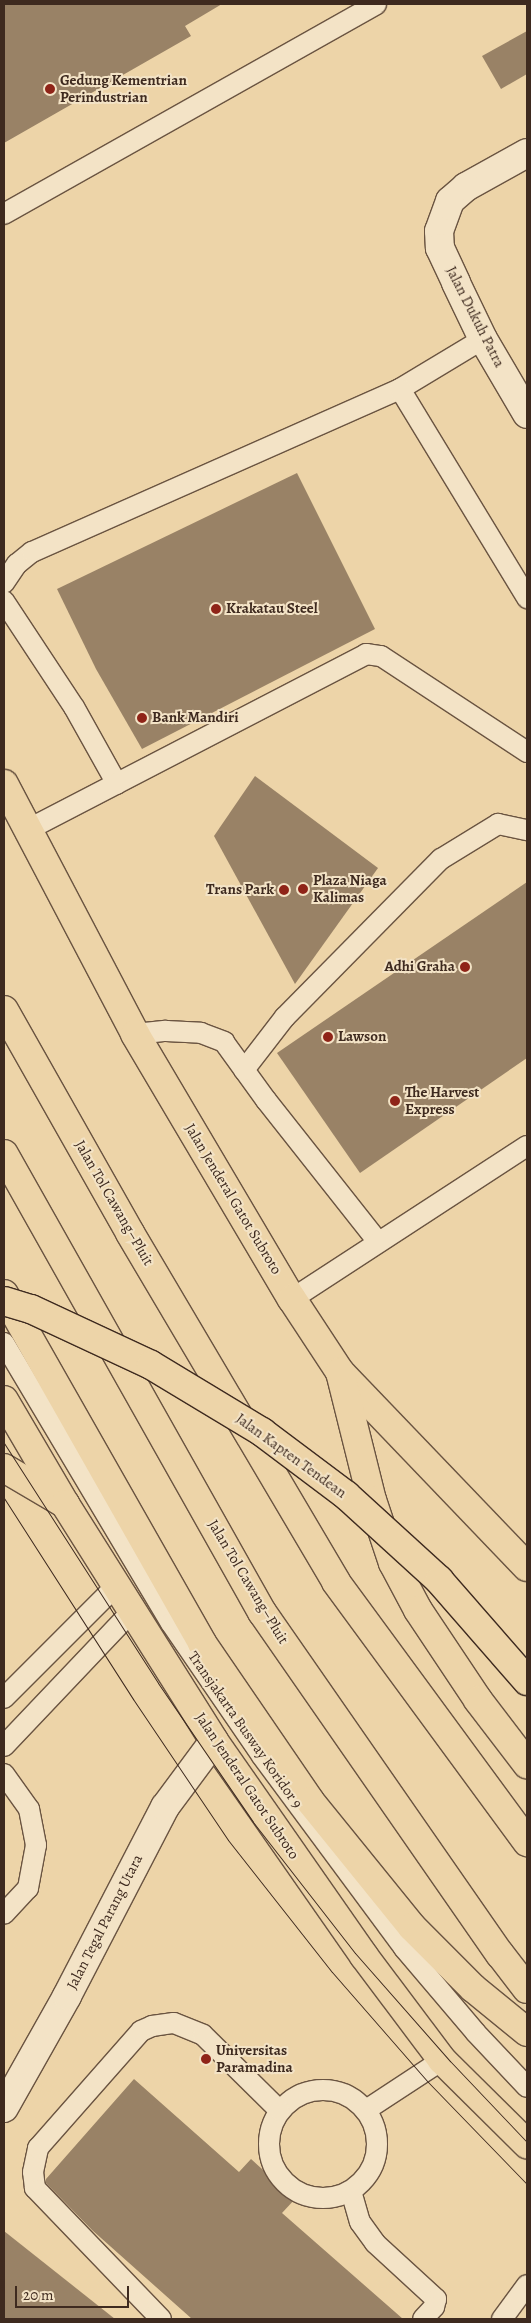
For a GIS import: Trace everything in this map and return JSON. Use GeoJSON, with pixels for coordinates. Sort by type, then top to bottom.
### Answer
{"type":"FeatureCollection","features":[{"type":"Feature","properties":{"kind":"main road","name":"Jalan Jenderal Gatot Subroto"},"geometry":{"type":"LineString","coordinates":[[4,784],[135,1034],[292,1299],[340,1372],[527,1568]]}},
{"type":"Feature","properties":{"kind":"main road","name":"Jalan Tol Cawang–Pluit"},"geometry":{"type":"LineString","coordinates":[[4,1010],[130,1232],[336,1582],[527,1842]]}},
{"type":"Feature","properties":{"kind":"main road","name":"Jalan Tol Cawang–Pluit"},"geometry":{"type":"LineString","coordinates":[[4,1154],[262,1612],[451,1885],[527,1989]]}},
{"type":"Feature","properties":{"kind":"main road"},"geometry":{"type":"LineString","coordinates":[[4,1294],[202,1643],[310,1801],[412,1928],[473,1988],[527,2032]]}},
{"type":"Feature","properties":{"kind":"main road","name":"Jalan Kapten Tendean"},"geometry":{"type":"LineString","coordinates":[[4,1301],[31,1309],[151,1365],[262,1432],[346,1495],[440,1580],[527,1681]]}},
{"type":"Feature","properties":{"kind":"main road"},"geometry":{"type":"LineString","coordinates":[[340,1372],[372,1500],[393,1563],[418,1610],[472,1692],[527,1764]]}},
{"type":"Feature","properties":{"kind":"main road","name":"Jalan Jenderal Gatot Subroto"},"geometry":{"type":"LineString","coordinates":[[4,1400],[65,1504],[214,1741],[364,1956],[442,2060],[527,2144]]}},
{"type":"Feature","properties":{"kind":"main road"},"geometry":{"type":"LineString","coordinates":[[4,1468],[65,1504]]}},
{"type":"Feature","properties":{"kind":"street","name":"Jalan Dukuh Patra"},"geometry":{"type":"LineString","coordinates":[[527,153],[466,187],[450,202],[439,231],[440,248],[483,339],[527,414]]}},
{"type":"Feature","properties":{"kind":"street","name":"Jalan Tegal Parang Utara"},"geometry":{"type":"LineString","coordinates":[[4,2108],[67,1996],[165,1807],[214,1741]]}},
{"type":"Feature","properties":{"kind":"lane"},"geometry":{"type":"LineString","coordinates":[[4,214],[376,4]]}},
{"type":"Feature","properties":{"kind":"lane"},"geometry":{"type":"LineString","coordinates":[[4,583],[17,564],[32,552],[400,389],[483,339]]}},
{"type":"Feature","properties":{"kind":"lane"},"geometry":{"type":"LineString","coordinates":[[400,389],[527,598]]}},
{"type":"Feature","properties":{"kind":"lane"},"geometry":{"type":"LineString","coordinates":[[4,601],[74,707],[117,784]]}},
{"type":"Feature","properties":{"kind":"lane"},"geometry":{"type":"LineString","coordinates":[[29,829],[366,654],[381,656],[527,752]]}},
{"type":"Feature","properties":{"kind":"lane"},"geometry":{"type":"LineString","coordinates":[[244,1070],[285,1017],[441,859],[498,824],[527,830]]}},
{"type":"Feature","properties":{"kind":"lane"},"geometry":{"type":"LineString","coordinates":[[135,1034],[166,1031],[201,1033],[224,1042],[378,1242]]}},
{"type":"Feature","properties":{"kind":"lane"},"geometry":{"type":"LineString","coordinates":[[292,1299],[527,1146]]}},
{"type":"Feature","properties":{"kind":"lane","name":"Transjakarta Busway Koridor 9"},"geometry":{"type":"LineString","coordinates":[[4,1343],[171,1622],[262,1756],[404,1948],[476,2032],[527,2086]]}},
{"type":"Feature","properties":{"kind":"lane"},"geometry":{"type":"LineString","coordinates":[[4,1698],[116,1586]]}},
{"type":"Feature","properties":{"kind":"lane"},"geometry":{"type":"LineString","coordinates":[[4,1746],[132,1612]]}},
{"type":"Feature","properties":{"kind":"lane"},"geometry":{"type":"LineString","coordinates":[[4,1774],[30,1809],[36,1845],[28,1888],[4,1914]]}},
{"type":"Feature","properties":{"kind":"lane"},"geometry":{"type":"LineString","coordinates":[[161,2319],[35,2188],[33,2172],[38,2148],[142,2031],[152,2026],[174,2024],[203,2035],[279,2110]]}},
{"type":"Feature","properties":{"kind":"lane"},"geometry":{"type":"LineString","coordinates":[[366,2110],[442,2060]]}},
{"type":"Feature","properties":{"kind":"lane"},"geometry":{"type":"LineString","coordinates":[[322,2089],[347,2095],[366,2110],[376,2131],[377,2154],[368,2176],[351,2191],[322,2199],[293,2191],[273,2168],[268,2138],[279,2110],[298,2094],[322,2089]]}},
{"type":"Feature","properties":{"kind":"lane"},"geometry":{"type":"LineString","coordinates":[[351,2191],[360,2222],[375,2243],[436,2298],[434,2308],[423,2319]]}},
{"type":"Feature","properties":{"kind":"lane"},"geometry":{"type":"LineString","coordinates":[[502,2319],[527,2285]]}},
{"type":"Feature","properties":{"kind":"building","name":"Gedung Kementrian Perindustrian"},"geometry":{"type":"Polygon","coordinates":[[[4,4],[222,4],[185,26],[191,36],[4,143],[4,4]]]}},
{"type":"Feature","properties":{"kind":"building"},"geometry":{"type":"Polygon","coordinates":[[[527,31],[527,74],[501,89],[482,56],[527,31]]]}},
{"type":"Feature","properties":{"kind":"building","name":"Krakatau Steel"},"geometry":{"type":"Polygon","coordinates":[[[297,473],[375,629],[142,749],[96,669],[57,589],[297,473]]]}},
{"type":"Feature","properties":{"kind":"building","name":"Plaza Niaga Kalimas"},"geometry":{"type":"Polygon","coordinates":[[[255,776],[378,868],[295,984],[214,836],[255,776]]]}},
{"type":"Feature","properties":{"kind":"building","name":"Adhi Graha"},"geometry":{"type":"Polygon","coordinates":[[[527,882],[527,1058],[360,1173],[277,1053],[527,882]]]}},
{"type":"Feature","properties":{"kind":"building"},"geometry":{"type":"Polygon","coordinates":[[[134,2079],[239,2172],[251,2159],[295,2199],[282,2213],[403,2319],[192,2319],[92,2230],[46,2183],[46,2179],[134,2079]]]}},
{"type":"Feature","properties":{"kind":"building"},"geometry":{"type":"Polygon","coordinates":[[[4,2231],[115,2319],[4,2319],[4,2231]]]}},
{"type":"Feature","properties":{"kind":"tram line"},"geometry":{"type":"LineString","coordinates":[[4,1443],[158,1683],[253,1822],[355,1953],[450,2061],[527,2142]]}},
{"type":"Feature","properties":{"kind":"tram line"},"geometry":{"type":"LineString","coordinates":[[4,1498],[133,1699],[228,1840],[332,1972],[428,2082],[527,2184]]}},
{"type":"Feature","properties":{"kind":"place","name":"Gedung Kementrian Perindustrian"},"geometry":{"type":"Point","coordinates":[50,89]}},
{"type":"Feature","properties":{"kind":"place","name":"Krakatau Steel"},"geometry":{"type":"Point","coordinates":[216,609]}},
{"type":"Feature","properties":{"kind":"place","name":"Bank Mandiri"},"geometry":{"type":"Point","coordinates":[142,718]}},
{"type":"Feature","properties":{"kind":"place","name":"Plaza Niaga Kalimas"},"geometry":{"type":"Point","coordinates":[303,889]}},
{"type":"Feature","properties":{"kind":"place","name":"Trans Park"},"geometry":{"type":"Point","coordinates":[284,890]}},
{"type":"Feature","properties":{"kind":"place","name":"Adhi Graha"},"geometry":{"type":"Point","coordinates":[465,967]}},
{"type":"Feature","properties":{"kind":"place","name":"Lawson"},"geometry":{"type":"Point","coordinates":[328,1037]}},
{"type":"Feature","properties":{"kind":"place","name":"The Harvest Express"},"geometry":{"type":"Point","coordinates":[395,1101]}},
{"type":"Feature","properties":{"kind":"place","name":"Universitas Paramadina"},"geometry":{"type":"Point","coordinates":[206,2059]}}]}
